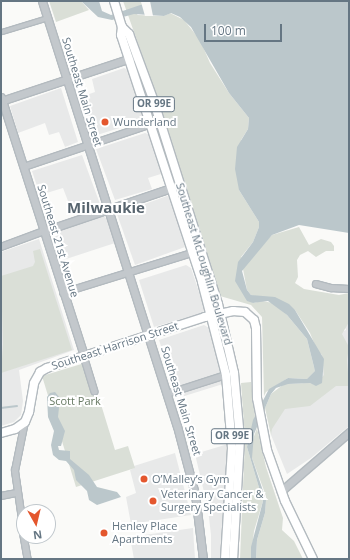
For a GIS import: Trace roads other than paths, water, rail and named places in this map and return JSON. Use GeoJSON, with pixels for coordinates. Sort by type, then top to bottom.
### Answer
{"type":"FeatureCollection","features":[{"type":"Feature","properties":{"kind":"main road","name":"Southeast McLoughlin Boulevard"},"geometry":{"type":"LineString","coordinates":[[114,1],[122,27],[121,35],[152,124],[172,188],[211,316],[226,375],[232,448],[225,559]]}},
{"type":"Feature","properties":{"kind":"main road","name":"Southeast McLoughlin Boulevard"},"geometry":{"type":"LineString","coordinates":[[122,27],[129,34],[137,55],[180,185],[220,313],[234,373],[239,414],[240,467],[233,559]]}},
{"type":"Feature","properties":{"kind":"main road","name":"Southeast Harrison Street"},"geometry":{"type":"LineString","coordinates":[[25,422],[29,413],[33,386],[40,372],[149,335],[220,313],[239,310],[249,314],[254,320],[256,387],[261,428],[281,491]]}},
{"type":"Feature","properties":{"kind":"main road"},"geometry":{"type":"LineString","coordinates":[[1,432],[15,429],[25,422]]}},
{"type":"Feature","properties":{"kind":"main road"},"geometry":{"type":"LineString","coordinates":[[281,491],[313,559]]}},
{"type":"Feature","properties":{"kind":"street","name":"Southeast Main Street"},"geometry":{"type":"LineString","coordinates":[[42,1],[87,146],[149,335],[193,483],[203,559]]}},
{"type":"Feature","properties":{"kind":"street"},"geometry":{"type":"LineString","coordinates":[[2,32],[48,18]]}},
{"type":"Feature","properties":{"kind":"street"},"geometry":{"type":"LineString","coordinates":[[1,99],[129,59],[137,55]]}},
{"type":"Feature","properties":{"kind":"street","name":"Southeast 21st Avenue"},"geometry":{"type":"LineString","coordinates":[[1,99],[95,391]]}},
{"type":"Feature","properties":{"kind":"street"},"geometry":{"type":"LineString","coordinates":[[24,167],[152,124]]}},
{"type":"Feature","properties":{"kind":"street"},"geometry":{"type":"LineString","coordinates":[[1,247],[107,208],[180,185]]}},
{"type":"Feature","properties":{"kind":"street"},"geometry":{"type":"LineString","coordinates":[[63,293],[192,253]]}},
{"type":"Feature","properties":{"kind":"street"},"geometry":{"type":"LineString","coordinates":[[316,284],[331,288],[349,289]]}},
{"type":"Feature","properties":{"kind":"street"},"geometry":{"type":"LineString","coordinates":[[167,394],[226,375]]}},
{"type":"Feature","properties":{"kind":"street"},"geometry":{"type":"LineString","coordinates":[[19,504],[15,471],[25,422]]}},
{"type":"Feature","properties":{"kind":"street"},"geometry":{"type":"LineString","coordinates":[[281,491],[349,432]]}},
{"type":"Feature","properties":{"kind":"street"},"geometry":{"type":"LineString","coordinates":[[1,496],[17,493]]}},
{"type":"Feature","properties":{"kind":"street"},"geometry":{"type":"LineString","coordinates":[[26,544],[28,559]]}},
{"type":"Feature","properties":{"kind":"waterway"},"geometry":{"type":"LineString","coordinates":[[1,408],[17,406]]}},
{"type":"Feature","properties":{"kind":"place","name":"Wunderland"},"geometry":{"type":"Point","coordinates":[105,122]}},
{"type":"Feature","properties":{"kind":"place","name":"O’Malley’s Gym"},"geometry":{"type":"Point","coordinates":[144,479]}},
{"type":"Feature","properties":{"kind":"place","name":"Veterinary Cancer & Surgery Specialists"},"geometry":{"type":"Point","coordinates":[153,501]}},
{"type":"Feature","properties":{"kind":"place","name":"Henley Place Apartments"},"geometry":{"type":"Point","coordinates":[104,533]}},
{"type":"Feature","properties":{"kind":"district","name":"Milwaukie"},"geometry":{"type":"Point","coordinates":[106,208]}},
{"type":"Feature","properties":{"kind":"park label","name":"Scott Park"},"geometry":{"type":"Point","coordinates":[75,401]}}]}
